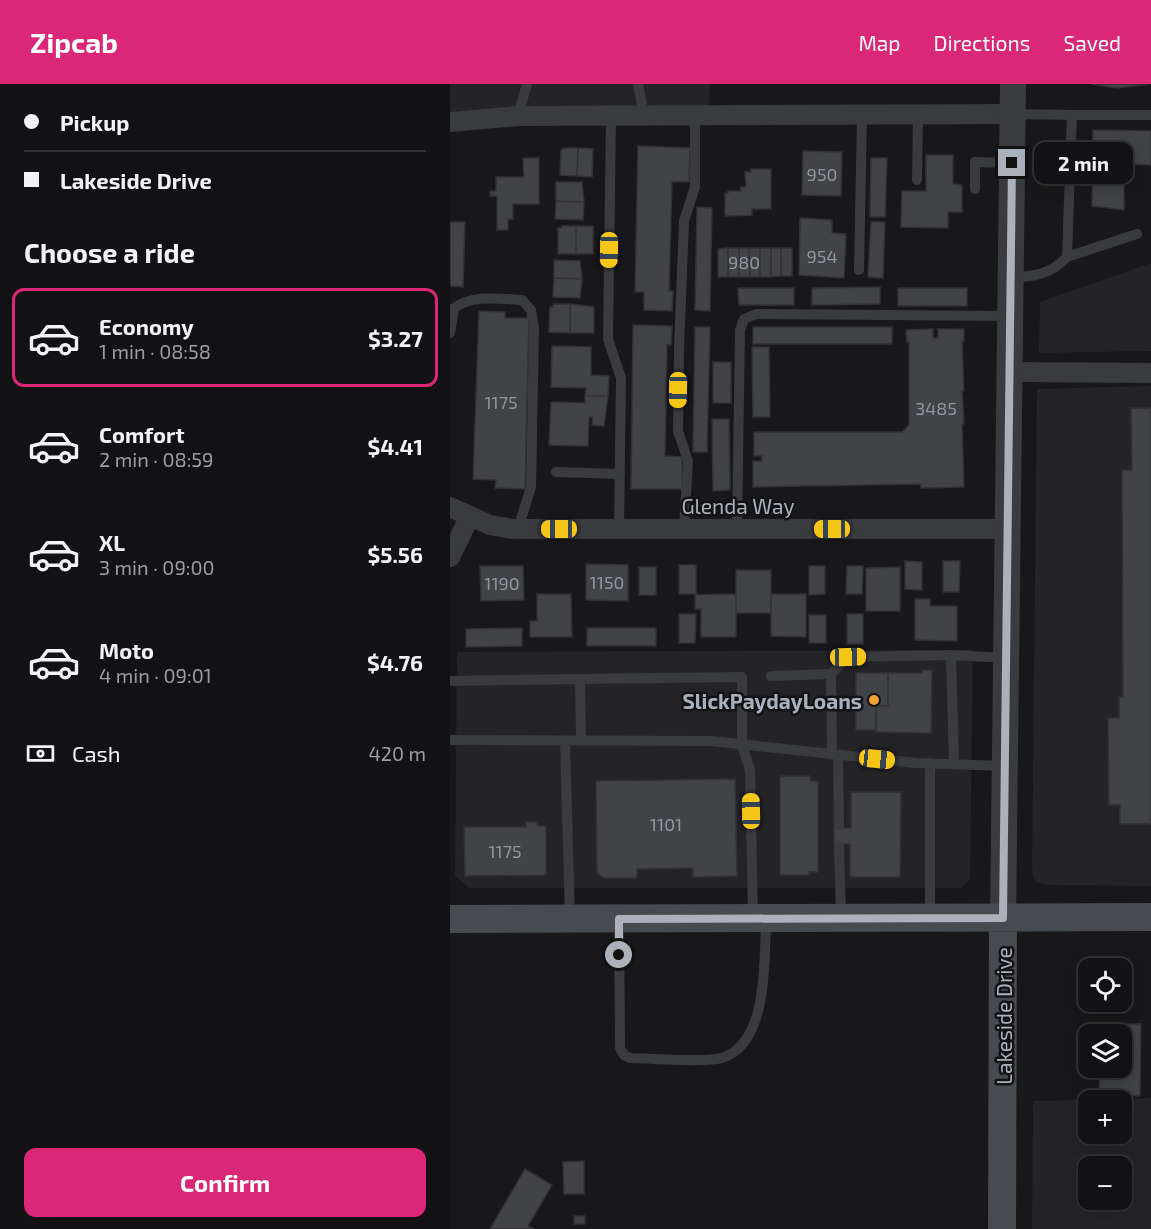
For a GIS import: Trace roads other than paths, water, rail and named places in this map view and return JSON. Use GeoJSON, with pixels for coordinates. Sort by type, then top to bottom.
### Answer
{"type":"FeatureCollection","features":[{"type":"Feature","properties":{"kind":"main road"},"geometry":{"type":"LineString","coordinates":[[450,919],[1151,917]]}},
{"type":"Feature","properties":{"kind":"main road","name":"Lakeside Drive"},"geometry":{"type":"LineString","coordinates":[[1002,1229],[1003,918]]}},
{"type":"Feature","properties":{"kind":"street","name":"Lakeside Drive"},"geometry":{"type":"LineString","coordinates":[[1003,918],[1013,84]]}},
{"type":"Feature","properties":{"kind":"street"},"geometry":{"type":"LineString","coordinates":[[450,122],[518,116],[1012,114]]}},
{"type":"Feature","properties":{"kind":"street"},"geometry":{"type":"LineString","coordinates":[[1011,372],[1151,373]]}},
{"type":"Feature","properties":{"kind":"street","name":"Glenda Way"},"geometry":{"type":"LineString","coordinates":[[450,507],[469,518],[490,525],[518,529],[1009,529]]}},
{"type":"Feature","properties":{"kind":"street"},"geometry":{"type":"LineString","coordinates":[[450,558],[469,518]]}},
{"type":"Feature","properties":{"kind":"lane"},"geometry":{"type":"LineString","coordinates":[[518,116],[527,84]]}},
{"type":"Feature","properties":{"kind":"lane"},"geometry":{"type":"LineString","coordinates":[[638,84],[644,116]]}},
{"type":"Feature","properties":{"kind":"lane"},"geometry":{"type":"LineString","coordinates":[[1012,114],[1151,115]]}},
{"type":"Feature","properties":{"kind":"lane"},"geometry":{"type":"LineString","coordinates":[[859,270],[862,115]]}},
{"type":"Feature","properties":{"kind":"lane"},"geometry":{"type":"LineString","coordinates":[[916,180],[918,115]]}},
{"type":"Feature","properties":{"kind":"lane"},"geometry":{"type":"LineString","coordinates":[[1067,257],[1072,115]]}},
{"type":"Feature","properties":{"kind":"lane"},"geometry":{"type":"LineString","coordinates":[[611,116],[608,339],[621,378],[619,529]]}},
{"type":"Feature","properties":{"kind":"lane"},"geometry":{"type":"LineString","coordinates":[[684,529],[688,461],[678,432],[679,348],[684,221],[695,186],[696,116]]}},
{"type":"Feature","properties":{"kind":"lane"},"geometry":{"type":"LineString","coordinates":[[975,189],[975,162],[1012,163]]}},
{"type":"Feature","properties":{"kind":"lane"},"geometry":{"type":"LineString","coordinates":[[1012,277],[1033,277],[1057,268],[1067,257],[1137,234]]}},
{"type":"Feature","properties":{"kind":"lane"},"geometry":{"type":"LineString","coordinates":[[450,333],[454,308],[463,302],[482,298],[522,300],[531,310],[534,328],[531,487],[518,529]]}},
{"type":"Feature","properties":{"kind":"lane"},"geometry":{"type":"LineString","coordinates":[[737,529],[740,330],[744,319],[756,314],[1012,316]]}},
{"type":"Feature","properties":{"kind":"lane"},"geometry":{"type":"LineString","coordinates":[[556,472],[620,474]]}},
{"type":"Feature","properties":{"kind":"lane"},"geometry":{"type":"LineString","coordinates":[[771,675],[831,674],[848,657],[951,655],[1007,658]]}},
{"type":"Feature","properties":{"kind":"lane"},"geometry":{"type":"LineString","coordinates":[[951,655],[954,764]]}},
{"type":"Feature","properties":{"kind":"lane"},"geometry":{"type":"LineString","coordinates":[[831,674],[839,826]]}},
{"type":"Feature","properties":{"kind":"lane"},"geometry":{"type":"LineString","coordinates":[[450,681],[742,677],[742,745],[750,770],[760,918],[761,1006],[746,1038],[736,1051],[721,1058],[630,1058],[624,1055],[620,1048],[619,919]]}},
{"type":"Feature","properties":{"kind":"lane"},"geometry":{"type":"LineString","coordinates":[[580,679],[581,741]]}},
{"type":"Feature","properties":{"kind":"lane"},"geometry":{"type":"LineString","coordinates":[[450,740],[711,741],[835,755],[930,763],[1005,766]]}},
{"type":"Feature","properties":{"kind":"lane"},"geometry":{"type":"LineString","coordinates":[[565,741],[570,919]]}},
{"type":"Feature","properties":{"kind":"lane"},"geometry":{"type":"LineString","coordinates":[[930,763],[930,918]]}},
{"type":"Feature","properties":{"kind":"lane"},"geometry":{"type":"LineString","coordinates":[[839,845],[841,918]]}},
{"type":"Feature","properties":{"kind":"place","name":"SlickPaydayLoans"},"geometry":{"type":"Point","coordinates":[874,700]}}]}
